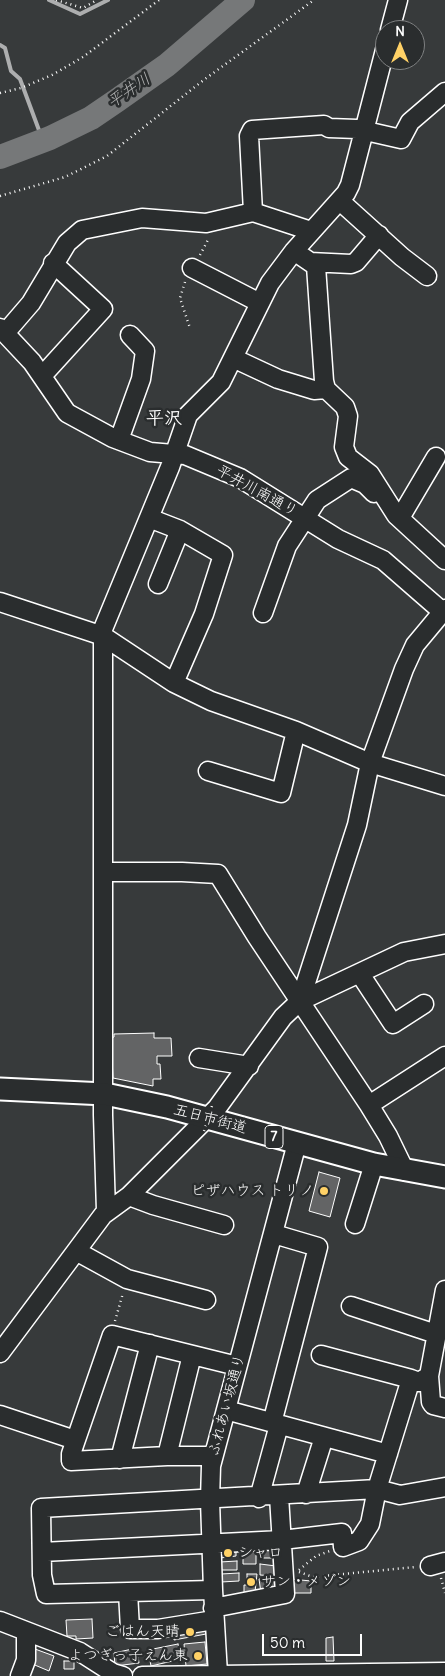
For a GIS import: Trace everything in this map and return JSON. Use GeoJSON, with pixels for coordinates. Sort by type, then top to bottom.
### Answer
{"type":"FeatureCollection","features":[{"type":"Feature","properties":{"kind":"main road","name":"五日市街道"},"geometry":{"type":"LineString","coordinates":[[0,1089],[104,1094],[208,1118],[374,1164],[445,1177]]}},
{"type":"Feature","properties":{"kind":"street"},"geometry":{"type":"LineString","coordinates":[[393,20],[398,0]]}},
{"type":"Feature","properties":{"kind":"street"},"geometry":{"type":"LineString","coordinates":[[106,1212],[103,630],[149,518],[188,415],[215,390],[270,284],[294,251],[340,201],[350,185],[380,70]]}},
{"type":"Feature","properties":{"kind":"street"},"geometry":{"type":"LineString","coordinates":[[252,212],[249,136],[252,130],[324,125],[329,128],[365,131],[401,140],[410,122],[445,92]]}},
{"type":"Feature","properties":{"kind":"street"},"geometry":{"type":"LineString","coordinates":[[340,201],[402,257],[427,276]]}},
{"type":"Feature","properties":{"kind":"street"},"geometry":{"type":"LineString","coordinates":[[3,330],[31,303],[67,243],[82,230],[142,218],[206,223],[252,212],[312,232]]}},
{"type":"Feature","properties":{"kind":"street"},"geometry":{"type":"LineString","coordinates":[[310,262],[356,262],[379,235]]}},
{"type":"Feature","properties":{"kind":"street"},"geometry":{"type":"LineString","coordinates":[[294,251],[316,266],[326,389],[345,408],[348,416],[344,447],[348,457],[370,474],[398,516]]}},
{"type":"Feature","properties":{"kind":"street"},"geometry":{"type":"LineString","coordinates":[[42,376],[103,309],[54,263]]}},
{"type":"Feature","properties":{"kind":"street"},"geometry":{"type":"LineString","coordinates":[[192,268],[260,303]]}},
{"type":"Feature","properties":{"kind":"street","name":"平井川南通り"},"geometry":{"type":"LineString","coordinates":[[3,330],[42,376],[67,413],[119,440],[150,452],[185,455],[240,478],[338,539],[383,560],[444,612]]}},
{"type":"Feature","properties":{"kind":"street"},"geometry":{"type":"LineString","coordinates":[[119,440],[142,379],[144,351],[130,334]]}},
{"type":"Feature","properties":{"kind":"street"},"geometry":{"type":"LineString","coordinates":[[233,358],[278,379],[314,390],[326,389]]}},
{"type":"Feature","properties":{"kind":"street"},"geometry":{"type":"LineString","coordinates":[[398,516],[436,458]]}},
{"type":"Feature","properties":{"kind":"street"},"geometry":{"type":"LineString","coordinates":[[263,613],[287,546],[305,518],[317,500],[351,478],[365,484],[445,560]]}},
{"type":"Feature","properties":{"kind":"street"},"geometry":{"type":"LineString","coordinates":[[149,518],[180,530],[223,555],[204,614],[174,683]]}},
{"type":"Feature","properties":{"kind":"street"},"geometry":{"type":"LineString","coordinates":[[158,584],[180,530]]}},
{"type":"Feature","properties":{"kind":"street"},"geometry":{"type":"LineString","coordinates":[[0,602],[103,636],[174,683],[211,701],[296,731],[370,764],[445,786]]}},
{"type":"Feature","properties":{"kind":"street"},"geometry":{"type":"LineString","coordinates":[[300,1001],[357,825],[370,764],[412,651],[444,612]]}},
{"type":"Feature","properties":{"kind":"street"},"geometry":{"type":"LineString","coordinates":[[208,771],[281,793],[296,731]]}},
{"type":"Feature","properties":{"kind":"street"},"geometry":{"type":"LineString","coordinates":[[104,872],[218,874],[257,937],[369,1105],[388,1136],[404,1171]]}},
{"type":"Feature","properties":{"kind":"street"},"geometry":{"type":"LineString","coordinates":[[0,1354],[106,1212],[129,1196],[208,1118],[249,1066],[283,1017],[300,1001],[404,952],[445,944]]}},
{"type":"Feature","properties":{"kind":"street"},"geometry":{"type":"LineString","coordinates":[[360,974],[393,1024],[424,1004]]}},
{"type":"Feature","properties":{"kind":"street"},"geometry":{"type":"LineString","coordinates":[[199,1058],[249,1066]]}},
{"type":"Feature","properties":{"kind":"street"},"geometry":{"type":"LineString","coordinates":[[369,1105],[442,1063]]}},
{"type":"Feature","properties":{"kind":"street","name":"ふれあい坂通り"},"geometry":{"type":"LineString","coordinates":[[229,1675],[214,1614],[212,1590],[210,1500],[213,1456],[297,1143]]}},
{"type":"Feature","properties":{"kind":"street"},"geometry":{"type":"LineString","coordinates":[[355,1224],[374,1164]]}},
{"type":"Feature","properties":{"kind":"street"},"geometry":{"type":"LineString","coordinates":[[129,1196],[153,1206],[224,1225]]}},
{"type":"Feature","properties":{"kind":"street"},"geometry":{"type":"LineString","coordinates":[[259,1498],[318,1247],[274,1234]]}},
{"type":"Feature","properties":{"kind":"street"},"geometry":{"type":"LineString","coordinates":[[76,1251],[127,1279],[206,1300]]}},
{"type":"Feature","properties":{"kind":"street"},"geometry":{"type":"LineString","coordinates":[[445,1290],[429,1376],[431,1402],[433,1405],[445,1408]]}},
{"type":"Feature","properties":{"kind":"street"},"geometry":{"type":"LineString","coordinates":[[351,1306],[436,1334]]}},
{"type":"Feature","properties":{"kind":"street"},"geometry":{"type":"LineString","coordinates":[[213,1456],[167,1456],[71,1461],[76,1440],[112,1335],[237,1366]]}},
{"type":"Feature","properties":{"kind":"street"},"geometry":{"type":"LineString","coordinates":[[120,1459],[150,1344]]}},
{"type":"Feature","properties":{"kind":"street"},"geometry":{"type":"LineString","coordinates":[[321,1354],[419,1382],[429,1376]]}},
{"type":"Feature","properties":{"kind":"street"},"geometry":{"type":"LineString","coordinates":[[167,1456],[192,1355]]}},
{"type":"Feature","properties":{"kind":"street"},"geometry":{"type":"LineString","coordinates":[[42,1552],[282,1540],[342,1533],[343,1547],[359,1541],[370,1524],[377,1489],[411,1379]]}},
{"type":"Feature","properties":{"kind":"street"},"geometry":{"type":"LineString","coordinates":[[226,1410],[388,1454]]}},
{"type":"Feature","properties":{"kind":"street"},"geometry":{"type":"LineString","coordinates":[[0,1415],[76,1440]]}},
{"type":"Feature","properties":{"kind":"street"},"geometry":{"type":"LineString","coordinates":[[306,1494],[324,1437]]}},
{"type":"Feature","properties":{"kind":"street"},"geometry":{"type":"LineString","coordinates":[[212,1590],[46,1594],[42,1574],[41,1508],[259,1498],[377,1489],[400,1495],[445,1487]]}},
{"type":"Feature","properties":{"kind":"street"},"geometry":{"type":"LineString","coordinates":[[128,1592],[130,1629],[158,1629],[285,1594],[290,1573],[282,1540],[279,1496]]}},
{"type":"Feature","properties":{"kind":"street"},"geometry":{"type":"LineString","coordinates":[[0,1621],[26,1633],[80,1652],[113,1673],[123,1676]]}},
{"type":"Feature","properties":{"kind":"street"},"geometry":{"type":"LineString","coordinates":[[20,1676],[26,1660],[26,1633]]}},
{"type":"Feature","properties":{"kind":"street"},"geometry":{"type":"LineString","coordinates":[[142,1676],[445,1672]]}},
{"type":"Feature","properties":{"kind":"path"},"geometry":{"type":"LineString","coordinates":[[56,0],[83,8],[97,0]]}},
{"type":"Feature","properties":{"kind":"path"},"geometry":{"type":"LineString","coordinates":[[0,93],[21,88],[52,75],[83,57],[159,0]]}},
{"type":"Feature","properties":{"kind":"path"},"geometry":{"type":"LineString","coordinates":[[0,196],[65,177],[107,156],[205,79],[314,0]]}},
{"type":"Feature","properties":{"kind":"path"},"geometry":{"type":"LineString","coordinates":[[112,1335],[127,1279]]}},
{"type":"Feature","properties":{"kind":"path"},"geometry":{"type":"LineString","coordinates":[[290,1573],[316,1556],[343,1547]]}},
{"type":"Feature","properties":{"kind":"path"},"geometry":{"type":"LineString","coordinates":[[290,1573],[313,1577],[438,1564]]}},
{"type":"Feature","properties":{"kind":"building"},"geometry":{"type":"Polygon","coordinates":[[[154,1033],[154,1038],[171,1038],[172,1056],[157,1056],[157,1064],[160,1064],[161,1079],[153,1079],[153,1086],[113,1078],[111,1038],[114,1037],[114,1034],[154,1033]]]}},
{"type":"Feature","properties":{"kind":"building"},"geometry":{"type":"Polygon","coordinates":[[[319,1172],[340,1178],[330,1217],[309,1211],[319,1172]]]}},
{"type":"Feature","properties":{"kind":"building"},"geometry":{"type":"Polygon","coordinates":[[[260,1548],[275,1548],[275,1558],[261,1558],[260,1548]]]}},
{"type":"Feature","properties":{"kind":"building"},"geometry":{"type":"Polygon","coordinates":[[[243,1549],[256,1551],[256,1564],[243,1564],[243,1549]]]}},
{"type":"Feature","properties":{"kind":"building"},"geometry":{"type":"Polygon","coordinates":[[[236,1551],[236,1556],[220,1558],[219,1552],[236,1551]]]}},
{"type":"Feature","properties":{"kind":"building"},"geometry":{"type":"Polygon","coordinates":[[[237,1561],[237,1570],[220,1570],[220,1562],[237,1561]]]}},
{"type":"Feature","properties":{"kind":"building"},"geometry":{"type":"Polygon","coordinates":[[[260,1564],[276,1566],[276,1576],[260,1575],[260,1564]]]}},
{"type":"Feature","properties":{"kind":"building"},"geometry":{"type":"Polygon","coordinates":[[[239,1573],[239,1581],[221,1582],[221,1574],[239,1573]]]}},
{"type":"Feature","properties":{"kind":"building","name":"サン・メゾン"},"geometry":{"type":"Polygon","coordinates":[[[247,1574],[257,1574],[255,1592],[244,1595],[244,1585],[247,1585],[247,1574]]]}},
{"type":"Feature","properties":{"kind":"building"},"geometry":{"type":"Polygon","coordinates":[[[277,1578],[279,1590],[261,1593],[259,1579],[277,1578]]]}},
{"type":"Feature","properties":{"kind":"building"},"geometry":{"type":"Polygon","coordinates":[[[291,1579],[311,1581],[311,1593],[292,1593],[291,1579]]]}},
{"type":"Feature","properties":{"kind":"building"},"geometry":{"type":"Polygon","coordinates":[[[92,1619],[93,1638],[76,1639],[76,1636],[67,1636],[66,1620],[92,1619]]]}},
{"type":"Feature","properties":{"kind":"building"},"geometry":{"type":"Polygon","coordinates":[[[206,1627],[206,1634],[174,1640],[173,1633],[206,1627]]]}},
{"type":"Feature","properties":{"kind":"building"},"geometry":{"type":"Polygon","coordinates":[[[333,1637],[334,1661],[326,1661],[326,1638],[333,1637]]]}},
{"type":"Feature","properties":{"kind":"building"},"geometry":{"type":"Polygon","coordinates":[[[205,1642],[207,1664],[186,1666],[184,1644],[205,1642]]]}},
{"type":"Feature","properties":{"kind":"building"},"geometry":{"type":"Polygon","coordinates":[[[178,1644],[181,1659],[151,1666],[148,1650],[178,1644]]]}},
{"type":"Feature","properties":{"kind":"building"},"geometry":{"type":"Polygon","coordinates":[[[137,1648],[139,1663],[115,1666],[114,1653],[137,1648]]]}},
{"type":"Feature","properties":{"kind":"building"},"geometry":{"type":"Polygon","coordinates":[[[35,1649],[54,1656],[49,1671],[30,1663],[35,1649]]]}},
{"type":"Feature","properties":{"kind":"building"},"geometry":{"type":"Polygon","coordinates":[[[64,1661],[74,1661],[74,1669],[64,1669],[64,1661]]]}},
{"type":"Feature","properties":{"kind":"waterway"},"geometry":{"type":"LineString","coordinates":[[49,0],[80,14],[108,0]]}},
{"type":"Feature","properties":{"kind":"waterway","name":"平井川"},"geometry":{"type":"LineString","coordinates":[[0,157],[50,138],[91,118],[167,65],[243,0]]}},
{"type":"Feature","properties":{"kind":"waterway"},"geometry":{"type":"LineString","coordinates":[[0,45],[5,48],[11,71],[20,79],[43,141]]}},
{"type":"Feature","properties":{"kind":"place","name":"ピザハウス トリノ"},"geometry":{"type":"Point","coordinates":[324,1191]}},
{"type":"Feature","properties":{"kind":"place","name":"シャロ"},"geometry":{"type":"Point","coordinates":[228,1553]}},
{"type":"Feature","properties":{"kind":"place","name":"サン・メゾン"},"geometry":{"type":"Point","coordinates":[251,1582]}},
{"type":"Feature","properties":{"kind":"place","name":"ごはん天晴"},"geometry":{"type":"Point","coordinates":[190,1632]}},
{"type":"Feature","properties":{"kind":"place","name":"よつぎっ⼦えん東"},"geometry":{"type":"Point","coordinates":[198,1656]}},
{"type":"Feature","properties":{"kind":"district","name":"平沢"},"geometry":{"type":"Point","coordinates":[164,419]}}]}
